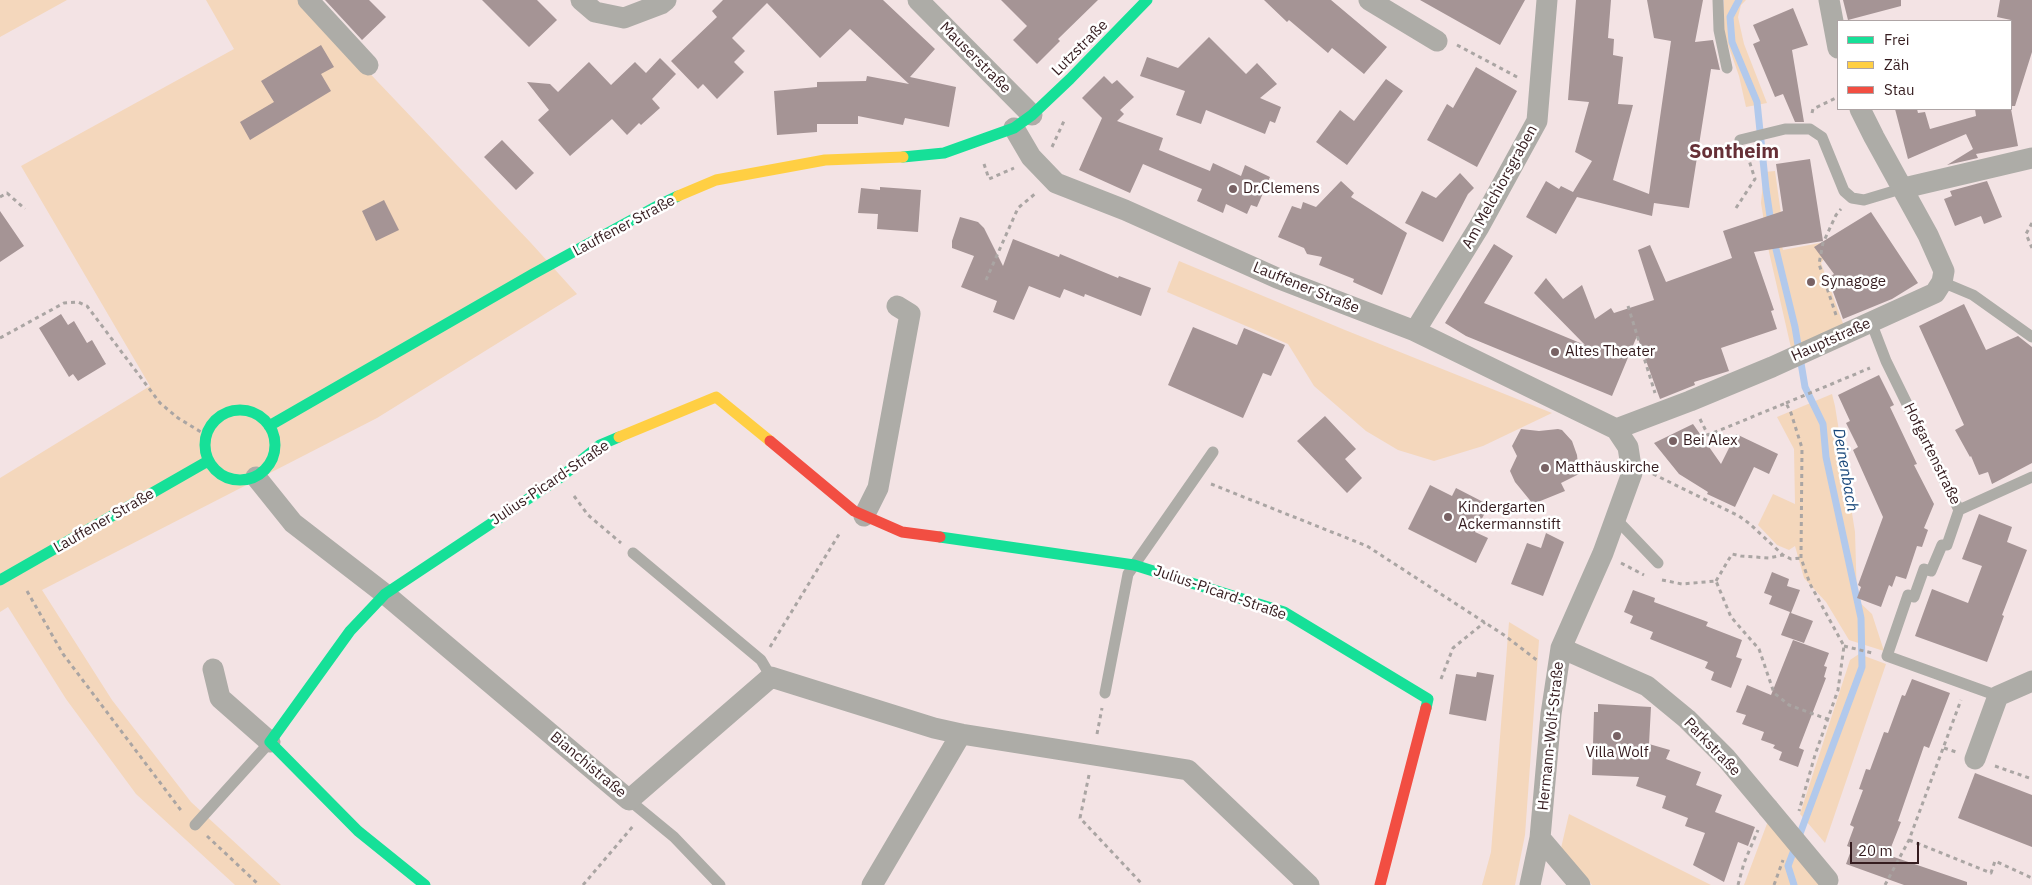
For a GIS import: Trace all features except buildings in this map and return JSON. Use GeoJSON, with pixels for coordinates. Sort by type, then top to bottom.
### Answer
{"type":"FeatureCollection","features":[{"type":"Feature","properties":{"kind":"street"},"geometry":{"type":"LineString","coordinates":[[308,0],[367,63]]}},
{"type":"Feature","properties":{"kind":"street"},"geometry":{"type":"LineString","coordinates":[[581,0],[595,12],[624,18],[661,4],[666,0]]}},
{"type":"Feature","properties":{"kind":"street","name":"Mauserstraße"},"geometry":{"type":"LineString","coordinates":[[918,0],[1032,115]]}},
{"type":"Feature","properties":{"kind":"street","name":"Lutzstraße"},"geometry":{"type":"LineString","coordinates":[[1032,115],[1147,0]]}},
{"type":"Feature","properties":{"kind":"street"},"geometry":{"type":"LineString","coordinates":[[1370,0],[1437,41]]}},
{"type":"Feature","properties":{"kind":"street","name":"Am Melchiorsgraben"},"geometry":{"type":"LineString","coordinates":[[1415,331],[1479,227],[1538,121],[1547,0]]}},
{"type":"Feature","properties":{"kind":"street"},"geometry":{"type":"LineString","coordinates":[[1830,0],[1837,42]]}},
{"type":"Feature","properties":{"kind":"street"},"geometry":{"type":"LineString","coordinates":[[1860,110],[1904,188],[1944,271],[1942,282]]}},
{"type":"Feature","properties":{"kind":"street","name":"Lauffener Straße"},"geometry":{"type":"LineString","coordinates":[[269,426],[542,269],[659,205],[716,180],[825,160],[874,159],[944,153],[1014,128],[1032,115]]}},
{"type":"Feature","properties":{"kind":"street","name":"Lauffener Straße"},"geometry":{"type":"LineString","coordinates":[[1014,128],[1031,157],[1056,184],[1125,210],[1277,278],[1415,331],[1616,429]]}},
{"type":"Feature","properties":{"kind":"street"},"geometry":{"type":"LineString","coordinates":[[1904,188],[2032,158]]}},
{"type":"Feature","properties":{"kind":"street","name":"Hauptstraße"},"geometry":{"type":"LineString","coordinates":[[1616,429],[1690,401],[1812,349],[1935,293],[1942,282]]}},
{"type":"Feature","properties":{"kind":"street"},"geometry":{"type":"LineString","coordinates":[[859,514],[878,488],[910,314],[897,306]]}},
{"type":"Feature","properties":{"kind":"street","name":"Julius-Picard-Straße"},"geometry":{"type":"LineString","coordinates":[[270,742],[350,631],[385,594],[561,477],[600,445],[716,397],[859,514],[902,532],[1134,565],[1284,612],[1428,699]]}},
{"type":"Feature","properties":{"kind":"street"},"geometry":{"type":"LineString","coordinates":[[234,410],[248,411],[260,416],[269,426],[275,439],[274,454],[268,468],[256,477],[243,481],[229,479],[216,472],[208,461],[204,448],[206,435],[212,423],[222,414],[234,410]]}},
{"type":"Feature","properties":{"kind":"street","name":"Hermann-Wolf-Straße"},"geometry":{"type":"LineString","coordinates":[[1530,885],[1540,838],[1551,714],[1561,648],[1603,553],[1632,473],[1628,447],[1616,429]]}},
{"type":"Feature","properties":{"kind":"street","name":"Lauffener Straße"},"geometry":{"type":"LineString","coordinates":[[0,580],[208,461]]}},
{"type":"Feature","properties":{"kind":"street","name":"Bianchistraße"},"geometry":{"type":"LineString","coordinates":[[256,477],[293,523],[385,594],[637,807],[766,668]]}},
{"type":"Feature","properties":{"kind":"street","name":"Parkstraße"},"geometry":{"type":"LineString","coordinates":[[1561,648],[1647,686],[1688,720],[1726,758],[1831,882]]}},
{"type":"Feature","properties":{"kind":"street"},"geometry":{"type":"LineString","coordinates":[[766,668],[934,728],[960,734],[1188,770],[1309,885]]}},
{"type":"Feature","properties":{"kind":"street"},"geometry":{"type":"LineString","coordinates":[[213,669],[220,698],[270,742],[358,831],[425,885]]}},
{"type":"Feature","properties":{"kind":"street"},"geometry":{"type":"LineString","coordinates":[[1975,759],[1998,696],[2032,682]]}},
{"type":"Feature","properties":{"kind":"street"},"geometry":{"type":"LineString","coordinates":[[1380,885],[1428,699]]}},
{"type":"Feature","properties":{"kind":"street"},"geometry":{"type":"LineString","coordinates":[[872,885],[960,734]]}},
{"type":"Feature","properties":{"kind":"street"},"geometry":{"type":"LineString","coordinates":[[1540,838],[1580,885]]}},
{"type":"Feature","properties":{"kind":"lane"},"geometry":{"type":"LineString","coordinates":[[1718,0],[1720,30],[1727,68]]}},
{"type":"Feature","properties":{"kind":"lane"},"geometry":{"type":"LineString","coordinates":[[1742,140],[1786,129],[1810,129],[1822,137],[1844,191],[1852,198],[1864,200],[1904,188]]}},
{"type":"Feature","properties":{"kind":"lane"},"geometry":{"type":"LineString","coordinates":[[1942,282],[1973,295],[2032,337]]}},
{"type":"Feature","properties":{"kind":"lane","name":"Hofgartenstraße"},"geometry":{"type":"LineString","coordinates":[[1871,322],[1886,361],[1959,510],[1947,545],[1942,545],[1931,572],[1924,568],[1914,597],[1908,595],[1887,656]]}},
{"type":"Feature","properties":{"kind":"lane"},"geometry":{"type":"LineString","coordinates":[[1105,693],[1128,574],[1213,452]]}},
{"type":"Feature","properties":{"kind":"lane"},"geometry":{"type":"LineString","coordinates":[[1959,510],[2032,477]]}},
{"type":"Feature","properties":{"kind":"lane"},"geometry":{"type":"LineString","coordinates":[[1616,519],[1658,563]]}},
{"type":"Feature","properties":{"kind":"lane"},"geometry":{"type":"LineString","coordinates":[[633,553],[766,668]]}},
{"type":"Feature","properties":{"kind":"lane"},"geometry":{"type":"LineString","coordinates":[[1887,656],[1998,696]]}},
{"type":"Feature","properties":{"kind":"lane"},"geometry":{"type":"LineString","coordinates":[[195,825],[270,742]]}},
{"type":"Feature","properties":{"kind":"lane"},"geometry":{"type":"LineString","coordinates":[[637,807],[674,837],[720,885]]}},
{"type":"Feature","properties":{"kind":"path"},"geometry":{"type":"LineString","coordinates":[[1437,41],[1454,43],[1540,89]]}},
{"type":"Feature","properties":{"kind":"path"},"geometry":{"type":"LineString","coordinates":[[1810,129],[1813,109],[1837,97]]}},
{"type":"Feature","properties":{"kind":"path"},"geometry":{"type":"LineString","coordinates":[[1736,208],[1755,179],[1742,140]]}},
{"type":"Feature","properties":{"kind":"path"},"geometry":{"type":"LineString","coordinates":[[986,280],[1018,208],[1052,179]]}},
{"type":"Feature","properties":{"kind":"path"},"geometry":{"type":"LineString","coordinates":[[0,197],[7,193],[25,209]]}},
{"type":"Feature","properties":{"kind":"path"},"geometry":{"type":"LineString","coordinates":[[1835,338],[1838,322],[1819,264],[1823,243],[1836,215],[1852,198]]}},
{"type":"Feature","properties":{"kind":"path"},"geometry":{"type":"LineString","coordinates":[[2032,223],[2026,234],[2032,248]]}},
{"type":"Feature","properties":{"kind":"path"},"geometry":{"type":"LineString","coordinates":[[0,338],[64,303],[78,302],[87,306],[160,403],[178,418],[206,435]]}},
{"type":"Feature","properties":{"kind":"path"},"geometry":{"type":"LineString","coordinates":[[1628,306],[1661,412]]}},
{"type":"Feature","properties":{"kind":"path"},"geometry":{"type":"LineString","coordinates":[[1690,401],[1708,435],[1886,361]]}},
{"type":"Feature","properties":{"kind":"path"},"geometry":{"type":"LineString","coordinates":[[1786,403],[1802,448],[1802,558],[1810,584],[1844,646],[1838,690],[1815,754],[1796,819]]}},
{"type":"Feature","properties":{"kind":"path"},"geometry":{"type":"LineString","coordinates":[[1632,473],[1656,474],[1739,516],[1783,555],[1791,559],[1802,558]]}},
{"type":"Feature","properties":{"kind":"path"},"geometry":{"type":"LineString","coordinates":[[561,477],[588,514],[633,553]]}},
{"type":"Feature","properties":{"kind":"path"},"geometry":{"type":"LineString","coordinates":[[1195,478],[1367,546],[1485,622],[1537,660]]}},
{"type":"Feature","properties":{"kind":"path"},"geometry":{"type":"LineString","coordinates":[[766,668],[859,514]]}},
{"type":"Feature","properties":{"kind":"path"},"geometry":{"type":"LineString","coordinates":[[1603,553],[1649,577]]}},
{"type":"Feature","properties":{"kind":"path"},"geometry":{"type":"LineString","coordinates":[[1716,581],[1732,554],[1769,558],[1783,555]]}},
{"type":"Feature","properties":{"kind":"path"},"geometry":{"type":"LineString","coordinates":[[16,571],[63,654],[182,813],[259,885]]}},
{"type":"Feature","properties":{"kind":"path"},"geometry":{"type":"LineString","coordinates":[[1657,579],[1682,584],[1716,581]]}},
{"type":"Feature","properties":{"kind":"path"},"geometry":{"type":"LineString","coordinates":[[1716,581],[1731,617],[1759,649],[1774,693],[1789,705],[1827,719]]}},
{"type":"Feature","properties":{"kind":"path"},"geometry":{"type":"LineString","coordinates":[[1428,699],[1438,688],[1453,648],[1485,622]]}},
{"type":"Feature","properties":{"kind":"path"},"geometry":{"type":"LineString","coordinates":[[1844,646],[1887,656]]}},
{"type":"Feature","properties":{"kind":"path"},"geometry":{"type":"LineString","coordinates":[[1885,885],[1909,840],[1966,685]]}},
{"type":"Feature","properties":{"kind":"path"},"geometry":{"type":"LineString","coordinates":[[1105,693],[1080,818],[1143,885]]}},
{"type":"Feature","properties":{"kind":"path"},"geometry":{"type":"LineString","coordinates":[[584,885],[637,807]]}},
{"type":"Feature","properties":{"kind":"path"},"geometry":{"type":"LineString","coordinates":[[1738,885],[1744,863],[1768,808]]}},
{"type":"Feature","properties":{"kind":"path"},"geometry":{"type":"LineString","coordinates":[[1909,840],[1991,873],[1995,861],[2032,878]]}},
{"type":"Feature","properties":{"kind":"path"},"geometry":{"type":"LineString","coordinates":[[1774,885],[1785,855]]}},
{"type":"Feature","properties":{"kind":"shaded area"},"geometry":{"type":"Polygon","coordinates":[[[0,0],[67,0],[0,37],[0,0]]]}},
{"type":"Feature","properties":{"kind":"shaded area"},"geometry":{"type":"Polygon","coordinates":[[[206,0],[300,0],[577,294],[377,418],[42,590],[112,700],[191,802],[281,885],[235,885],[136,794],[66,699],[8,607],[0,612],[0,478],[150,386],[21,166],[234,49],[206,0]]]}},
{"type":"Feature","properties":{"kind":"shaded area"},"geometry":{"type":"Polygon","coordinates":[[[1724,0],[1746,0],[1741,5],[1738,17],[1744,44],[1767,103],[1746,107],[1739,76],[1724,33],[1724,0]]]}},
{"type":"Feature","properties":{"kind":"shaded area"},"geometry":{"type":"Polygon","coordinates":[[[1775,171],[1781,214],[1775,216],[1783,250],[1825,242],[1824,259],[1821,263],[1845,329],[1792,352],[1769,252],[1761,203],[1764,172],[1775,171]]]}},
{"type":"Feature","properties":{"kind":"shaded area"},"geometry":{"type":"Polygon","coordinates":[[[1179,261],[1552,413],[1483,446],[1434,461],[1398,450],[1366,431],[1314,386],[1288,344],[1167,292],[1179,261]]]}},
{"type":"Feature","properties":{"kind":"shaded area"},"geometry":{"type":"Polygon","coordinates":[[[1832,394],[1855,532],[1857,600],[1872,614],[1884,651],[1849,640],[1826,602],[1804,578],[1795,546],[1789,550],[1777,545],[1758,525],[1773,494],[1795,504],[1794,449],[1777,417],[1832,394]]]}},
{"type":"Feature","properties":{"kind":"shaded area"},"geometry":{"type":"Polygon","coordinates":[[[1509,622],[1539,640],[1525,835],[1515,885],[1482,885],[1491,852],[1509,622]]]}},
{"type":"Feature","properties":{"kind":"shaded area"},"geometry":{"type":"Polygon","coordinates":[[[1859,654],[1886,664],[1825,843],[1800,814],[1850,660],[1859,654]]]}},
{"type":"Feature","properties":{"kind":"shaded area"},"geometry":{"type":"Polygon","coordinates":[[[1569,814],[1711,885],[1592,885],[1561,848],[1569,814]]]}},
{"type":"Feature","properties":{"kind":"shaded area"},"geometry":{"type":"Polygon","coordinates":[[[1768,821],[1820,885],[1744,885],[1768,821]]]}},
{"type":"Feature","properties":{"kind":"waterway","name":"Deinenbach"},"geometry":{"type":"LineString","coordinates":[[1739,0],[1730,17],[1732,42],[1757,102],[1771,223]]}},
{"type":"Feature","properties":{"kind":"waterway","name":"Deinenbach"},"geometry":{"type":"LineString","coordinates":[[1774,241],[1795,327],[1805,387],[1823,424],[1826,457],[1861,618],[1862,667],[1788,866],[1794,885]]}},
{"type":"Feature","properties":{"kind":"traffic: fast"},"geometry":{"type":"LineString","coordinates":[[903,157],[944,153],[1014,128],[1032,115],[1070,79],[1147,0]]}},
{"type":"Feature","properties":{"kind":"traffic: fast"},"geometry":{"type":"LineString","coordinates":[[269,426],[533,274],[678,196]]}},
{"type":"Feature","properties":{"kind":"traffic: fast"},"geometry":{"type":"LineString","coordinates":[[240,410],[253,413],[265,420],[272,432],[275,445],[272,458],[265,470],[253,477],[240,480],[227,477],[215,470],[208,458],[205,445],[208,432],[215,420],[227,413],[240,410]]}},
{"type":"Feature","properties":{"kind":"traffic: fast"},"geometry":{"type":"LineString","coordinates":[[425,885],[358,831],[270,742],[350,631],[385,594],[561,477],[600,445],[619,437]]}},
{"type":"Feature","properties":{"kind":"traffic: fast"},"geometry":{"type":"LineString","coordinates":[[0,580],[208,461]]}},
{"type":"Feature","properties":{"kind":"traffic: fast"},"geometry":{"type":"LineString","coordinates":[[940,537],[1134,565],[1284,612],[1428,699],[1426,708]]}},
{"type":"Feature","properties":{"kind":"traffic: slow"},"geometry":{"type":"LineString","coordinates":[[678,196],[716,180],[825,160],[903,157]]}},
{"type":"Feature","properties":{"kind":"traffic: slow"},"geometry":{"type":"LineString","coordinates":[[619,437],[716,397],[770,441]]}},
{"type":"Feature","properties":{"kind":"traffic: jam"},"geometry":{"type":"LineString","coordinates":[[770,441],[854,511],[902,532],[940,537]]}},
{"type":"Feature","properties":{"kind":"traffic: jam"},"geometry":{"type":"LineString","coordinates":[[1380,885],[1426,708]]}},
{"type":"Feature","properties":{"kind":"place","name":"Dr.Clemens"},"geometry":{"type":"Point","coordinates":[1233,189]}},
{"type":"Feature","properties":{"kind":"place","name":"Synagoge"},"geometry":{"type":"Point","coordinates":[1811,282]}},
{"type":"Feature","properties":{"kind":"place","name":"Altes Theater"},"geometry":{"type":"Point","coordinates":[1555,352]}},
{"type":"Feature","properties":{"kind":"place","name":"Bei Alex"},"geometry":{"type":"Point","coordinates":[1673,441]}},
{"type":"Feature","properties":{"kind":"place","name":"Matthäuskirche"},"geometry":{"type":"Point","coordinates":[1545,468]}},
{"type":"Feature","properties":{"kind":"place","name":"Kindergarten Ackermannstift"},"geometry":{"type":"Point","coordinates":[1448,517]}},
{"type":"Feature","properties":{"kind":"place","name":"Villa Wolf"},"geometry":{"type":"Point","coordinates":[1617,736]}},
{"type":"Feature","properties":{"kind":"district","name":"Sontheim"},"geometry":{"type":"Point","coordinates":[1734,152]}}]}
